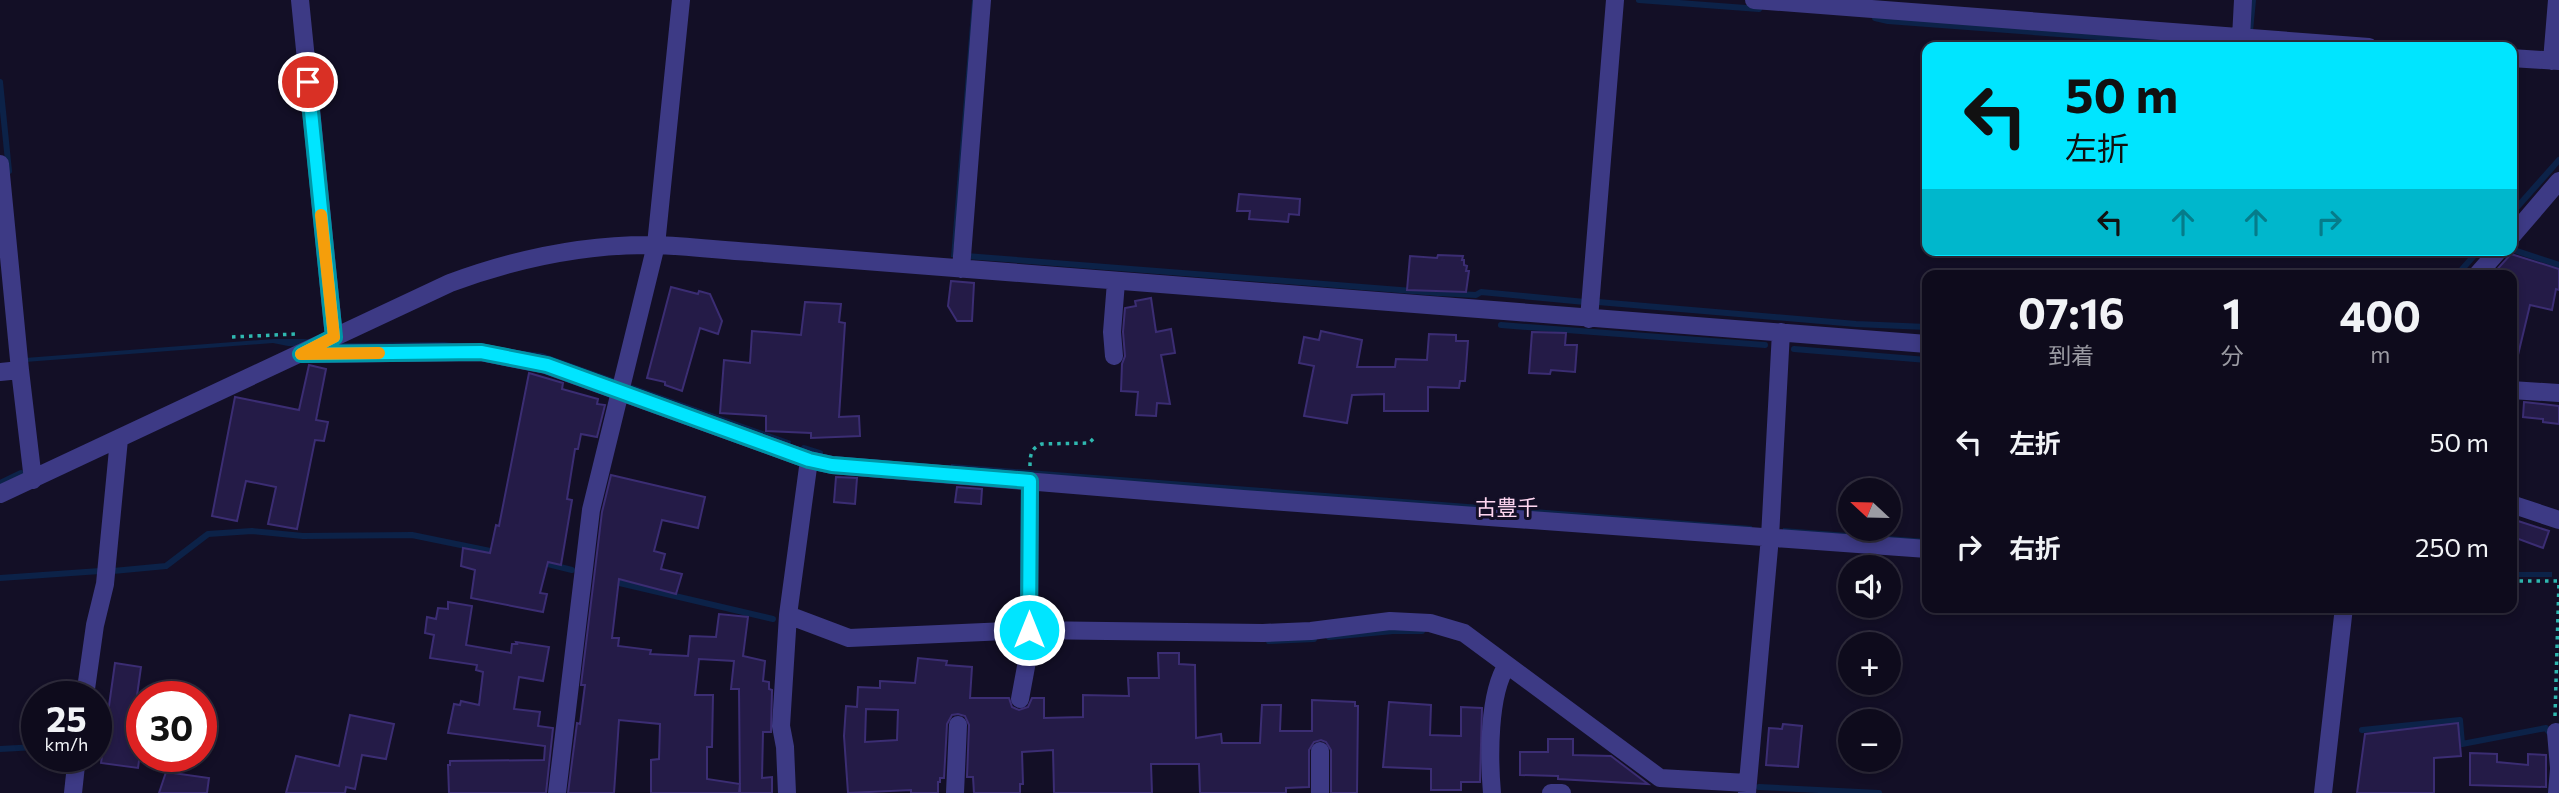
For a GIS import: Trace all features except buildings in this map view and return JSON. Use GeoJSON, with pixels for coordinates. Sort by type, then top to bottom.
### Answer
{"type":"FeatureCollection","features":[{"type":"Feature","properties":{"kind":"street"},"geometry":{"type":"LineString","coordinates":[[300,0],[332,338]]}},
{"type":"Feature","properties":{"kind":"street"},"geometry":{"type":"LineString","coordinates":[[557,793],[591,510],[656,245],[681,0]]}},
{"type":"Feature","properties":{"kind":"street"},"geometry":{"type":"LineString","coordinates":[[961,270],[982,0]]}},
{"type":"Feature","properties":{"kind":"street"},"geometry":{"type":"LineString","coordinates":[[1589,319],[1615,0]]}},
{"type":"Feature","properties":{"kind":"street"},"geometry":{"type":"LineString","coordinates":[[1754,0],[1928,7],[2298,42]]}},
{"type":"Feature","properties":{"kind":"street"},"geometry":{"type":"LineString","coordinates":[[2241,38],[2244,0]]}},
{"type":"Feature","properties":{"kind":"street"},"geometry":{"type":"LineString","coordinates":[[2517,58],[2556,61],[2557,0]]}},
{"type":"Feature","properties":{"kind":"street"},"geometry":{"type":"LineString","coordinates":[[0,164],[33,480]]}},
{"type":"Feature","properties":{"kind":"street"},"geometry":{"type":"LineString","coordinates":[[2517,230],[2559,181]]}},
{"type":"Feature","properties":{"kind":"street"},"geometry":{"type":"LineString","coordinates":[[0,494],[120,439],[303,345],[332,338],[403,303],[487,269],[588,249],[656,245],[1922,344]]}},
{"type":"Feature","properties":{"kind":"street"},"geometry":{"type":"LineString","coordinates":[[2482,270],[2494,256]]}},
{"type":"Feature","properties":{"kind":"street"},"geometry":{"type":"LineString","coordinates":[[1114,356],[1112,332],[1116,282]]}},
{"type":"Feature","properties":{"kind":"street"},"geometry":{"type":"LineString","coordinates":[[788,615],[849,638],[1029,630],[1263,633],[1311,631],[1390,621],[1430,623],[1464,633],[1660,778],[1747,788],[1770,537],[1781,332]]}},
{"type":"Feature","properties":{"kind":"street"},"geometry":{"type":"LineString","coordinates":[[303,345],[481,352],[547,365],[809,460],[832,465],[1030,475],[1922,549]]}},
{"type":"Feature","properties":{"kind":"street"},"geometry":{"type":"LineString","coordinates":[[0,372],[20,370]]}},
{"type":"Feature","properties":{"kind":"street"},"geometry":{"type":"LineString","coordinates":[[2517,390],[2559,393]]}},
{"type":"Feature","properties":{"kind":"street"},"geometry":{"type":"LineString","coordinates":[[87,681],[95,625],[105,584],[120,439]]}},
{"type":"Feature","properties":{"kind":"street"},"geometry":{"type":"LineString","coordinates":[[787,793],[786,747],[781,726],[788,615],[809,460]]}},
{"type":"Feature","properties":{"kind":"street"},"geometry":{"type":"LineString","coordinates":[[1020,699],[1030,645],[1030,475]]}},
{"type":"Feature","properties":{"kind":"street"},"geometry":{"type":"LineString","coordinates":[[2517,506],[2559,520]]}},
{"type":"Feature","properties":{"kind":"street"},"geometry":{"type":"LineString","coordinates":[[2323,793],[2343,613]]}},
{"type":"Feature","properties":{"kind":"street"},"geometry":{"type":"LineString","coordinates":[[1492,793],[1490,777],[1495,688],[1507,665]]}},
{"type":"Feature","properties":{"kind":"street"},"geometry":{"type":"LineString","coordinates":[[955,793],[958,725]]}},
{"type":"Feature","properties":{"kind":"street"},"geometry":{"type":"LineString","coordinates":[[2556,732],[2559,769],[2557,793]]}},
{"type":"Feature","properties":{"kind":"street"},"geometry":{"type":"LineString","coordinates":[[1320,751],[1320,793]]}},
{"type":"Feature","properties":{"kind":"street"},"geometry":{"type":"LineString","coordinates":[[73,793],[75,772]]}},
{"type":"Feature","properties":{"kind":"street"},"geometry":{"type":"LineString","coordinates":[[1551,793],[1562,793]]}},
{"type":"Feature","properties":{"kind":"path"},"geometry":{"type":"LineString","coordinates":[[232,337],[303,345]]}},
{"type":"Feature","properties":{"kind":"path"},"geometry":{"type":"LineString","coordinates":[[1030,475],[1030,454],[1035,446],[1089,443],[1094,438]]}},
{"type":"Feature","properties":{"kind":"path"},"geometry":{"type":"LineString","coordinates":[[2517,581],[2559,580],[2556,732]]}},
{"type":"Feature","properties":{"kind":"water"},"geometry":{"type":"Polygon","coordinates":[[[972,0],[976,0],[951,257],[972,0]]]}},
{"type":"Feature","properties":{"kind":"water"},"geometry":{"type":"Polygon","coordinates":[[[274,339],[345,343],[444,342],[542,353],[791,441],[790,445],[540,357],[288,346],[273,343],[25,362],[25,358],[274,339]]]}},
{"type":"Feature","properties":{"kind":"water"},"geometry":{"type":"Polygon","coordinates":[[[951,464],[1752,526],[1751,530],[951,469],[951,464]]]}},
{"type":"Feature","properties":{"kind":"water"},"geometry":{"type":"Polygon","coordinates":[[[1783,528],[1838,532],[1838,536],[1783,532],[1783,528]]]}},
{"type":"Feature","properties":{"kind":"water"},"geometry":{"type":"Polygon","coordinates":[[[1901,537],[1922,539],[1922,543],[1901,541],[1901,537]]]}},
{"type":"Feature","properties":{"kind":"water"},"geometry":{"type":"Polygon","coordinates":[[[2517,572],[2552,572],[2552,577],[2517,577],[2517,572]]]}},
{"type":"Feature","properties":{"kind":"waterway"},"geometry":{"type":"LineString","coordinates":[[1639,0],[1759,9]]}},
{"type":"Feature","properties":{"kind":"waterway"},"geometry":{"type":"LineString","coordinates":[[2250,31],[2253,0]]}},
{"type":"Feature","properties":{"kind":"waterway"},"geometry":{"type":"LineString","coordinates":[[1875,18],[2166,42]]}},
{"type":"Feature","properties":{"kind":"waterway"},"geometry":{"type":"LineString","coordinates":[[0,82],[9,171]]}},
{"type":"Feature","properties":{"kind":"waterway"},"geometry":{"type":"LineString","coordinates":[[2517,207],[2559,160]]}},
{"type":"Feature","properties":{"kind":"waterway"},"geometry":{"type":"LineString","coordinates":[[2517,251],[2559,265]]}},
{"type":"Feature","properties":{"kind":"waterway"},"geometry":{"type":"LineString","coordinates":[[966,256],[1438,293],[1476,295],[1481,292],[1585,302]]}},
{"type":"Feature","properties":{"kind":"waterway"},"geometry":{"type":"LineString","coordinates":[[2461,270],[2474,256]]}},
{"type":"Feature","properties":{"kind":"waterway"},"geometry":{"type":"LineString","coordinates":[[1598,302],[1856,324],[1922,327]]}},
{"type":"Feature","properties":{"kind":"waterway"},"geometry":{"type":"LineString","coordinates":[[1501,325],[1765,345]]}},
{"type":"Feature","properties":{"kind":"waterway"},"geometry":{"type":"LineString","coordinates":[[1794,349],[1922,360]]}},
{"type":"Feature","properties":{"kind":"waterway"},"geometry":{"type":"LineString","coordinates":[[804,448],[820,453]]}},
{"type":"Feature","properties":{"kind":"waterway"},"geometry":{"type":"LineString","coordinates":[[0,483],[21,473]]}},
{"type":"Feature","properties":{"kind":"waterway"},"geometry":{"type":"LineString","coordinates":[[113,571],[166,566],[208,534],[252,531],[303,536],[412,535],[495,552]]}},
{"type":"Feature","properties":{"kind":"waterway"},"geometry":{"type":"LineString","coordinates":[[540,562],[572,570]]}},
{"type":"Feature","properties":{"kind":"waterway"},"geometry":{"type":"LineString","coordinates":[[0,578],[100,571]]}},
{"type":"Feature","properties":{"kind":"waterway"},"geometry":{"type":"LineString","coordinates":[[611,581],[773,619]]}},
{"type":"Feature","properties":{"kind":"waterway"},"geometry":{"type":"LineString","coordinates":[[1329,637],[1422,631]]}},
{"type":"Feature","properties":{"kind":"waterway"},"geometry":{"type":"LineString","coordinates":[[1269,641],[1314,639]]}},
{"type":"Feature","properties":{"kind":"waterway"},"geometry":{"type":"LineString","coordinates":[[2362,730],[2460,720],[2462,744],[2546,728],[2551,735]]}},
{"type":"Feature","properties":{"kind":"waterway"},"geometry":{"type":"LineString","coordinates":[[0,749],[21,748]]}},
{"type":"Feature","properties":{"kind":"waterway"},"geometry":{"type":"LineString","coordinates":[[1759,787],[1879,793]]}},
{"type":"Feature","properties":{"kind":"slow traffic"},"geometry":{"type":"LineString","coordinates":[[321,215],[334,337],[301,354],[379,353]]}},
{"type":"Feature","properties":{"kind":"district","name":"古豊千"},"geometry":{"type":"Point","coordinates":[1507,506]}},
{"type":"Feature","properties":{"kind":"route"},"geometry":{"type":"LineString","coordinates":[[308,82],[334,337],[301,354],[481,352],[547,365],[809,460],[832,465],[1030,481],[1029,630]]}}]}
